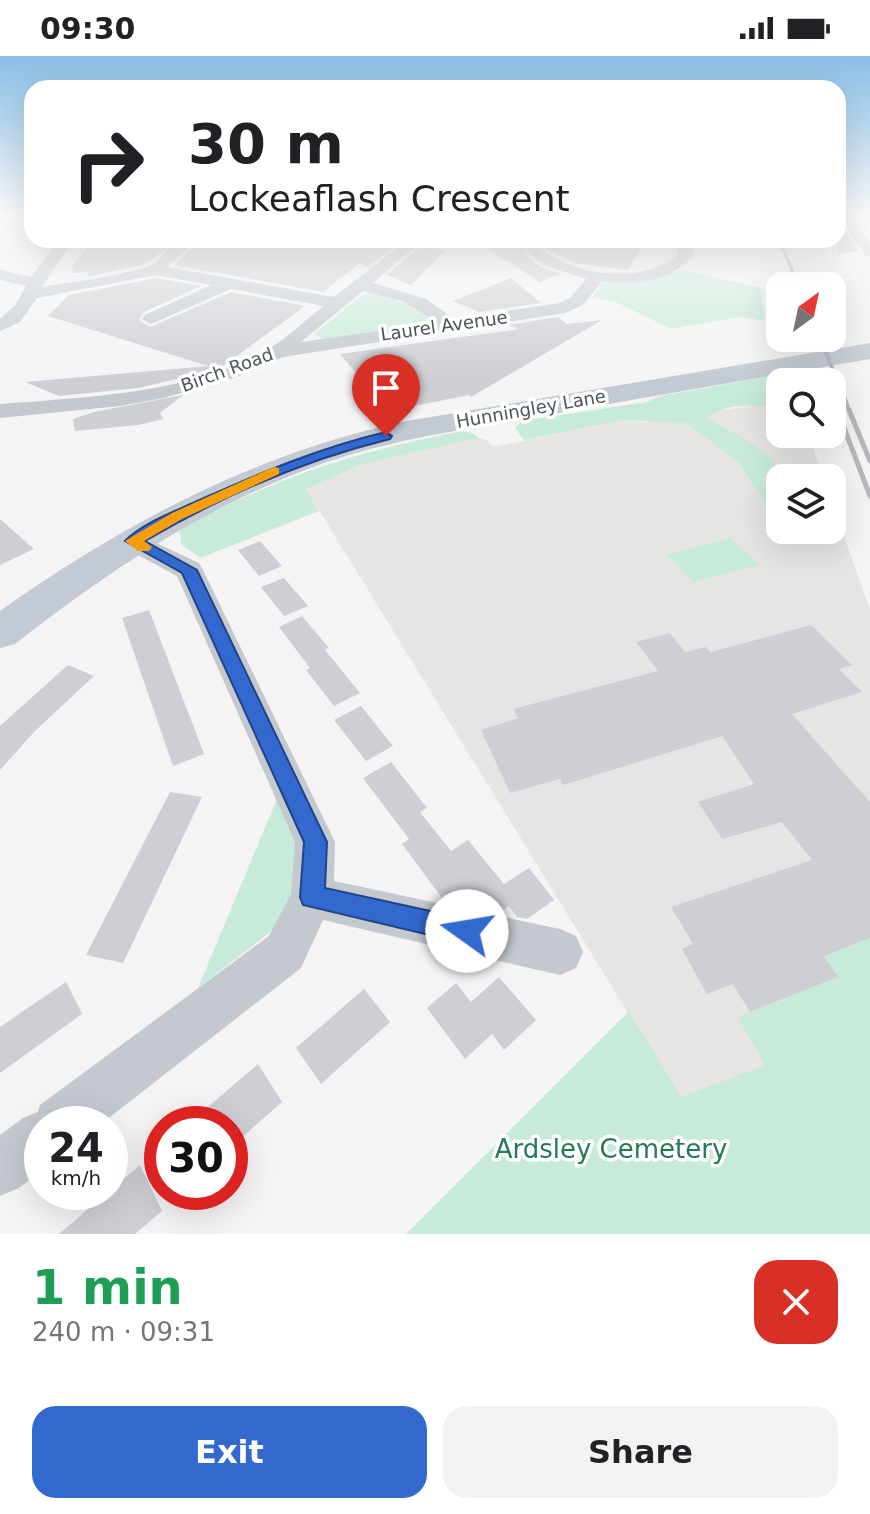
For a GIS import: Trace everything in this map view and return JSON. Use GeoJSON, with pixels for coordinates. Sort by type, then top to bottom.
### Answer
{"type":"FeatureCollection","features":[{"type":"Feature","properties":{"kind":"main road","name":"Hunningley Lane"},"geometry":{"type":"LineString","coordinates":[[0,633],[67,583],[133,541],[223,494],[335,448],[473,419],[870,351]]}},
{"type":"Feature","properties":{"kind":"street"},"geometry":{"type":"LineString","coordinates":[[0,326],[16,317],[46,271]]}},
{"type":"Feature","properties":{"kind":"street"},"geometry":{"type":"LineString","coordinates":[[0,275],[35,288],[149,271]]}},
{"type":"Feature","properties":{"kind":"street"},"geometry":{"type":"LineString","coordinates":[[161,271],[337,303]]}},
{"type":"Feature","properties":{"kind":"street","name":"Birch Road"},"geometry":{"type":"LineString","coordinates":[[0,411],[120,400],[164,392],[229,373],[277,352],[377,271]]}},
{"type":"Feature","properties":{"kind":"street"},"geometry":{"type":"LineString","coordinates":[[575,271],[597,276],[627,277],[666,271]]}},
{"type":"Feature","properties":{"kind":"street","name":"Laurel Avenue"},"geometry":{"type":"LineString","coordinates":[[277,352],[565,308],[577,301],[597,276]]}},
{"type":"Feature","properties":{"kind":"street"},"geometry":{"type":"LineString","coordinates":[[151,319],[227,284]]}},
{"type":"Feature","properties":{"kind":"street"},"geometry":{"type":"LineString","coordinates":[[359,285],[400,295],[424,306],[449,325]]}},
{"type":"Feature","properties":{"kind":"street"},"geometry":{"type":"LineString","coordinates":[[83,1106],[285,952],[312,897],[315,842],[189,570],[133,541]]}},
{"type":"Feature","properties":{"kind":"street"},"geometry":{"type":"LineString","coordinates":[[312,897],[560,952]]}},
{"type":"Feature","properties":{"kind":"street"},"geometry":{"type":"LineString","coordinates":[[0,1169],[24,1151]]}},
{"type":"Feature","properties":{"kind":"shaded area"},"geometry":{"type":"Polygon","coordinates":[[[756,405],[766,408],[766,448],[813,448],[819,464],[766,464],[766,544],[846,542],[870,610],[870,1234],[764,1234],[306,489],[363,464],[479,438],[487,440],[493,447],[625,420],[645,422],[756,405]]]}},
{"type":"Feature","properties":{"kind":"green space"},"geometry":{"type":"Polygon","coordinates":[[[688,271],[760,288],[765,321],[740,317],[671,329],[618,303],[592,297],[603,282],[688,271]]]}},
{"type":"Feature","properties":{"kind":"green space"},"geometry":{"type":"Polygon","coordinates":[[[371,292],[405,303],[433,321],[323,339],[315,334],[360,296],[371,292]]]}},
{"type":"Feature","properties":{"kind":"green space"},"geometry":{"type":"Polygon","coordinates":[[[766,377],[766,408],[732,407],[707,418],[750,443],[775,464],[766,464],[766,502],[738,462],[686,423],[625,420],[524,440],[515,428],[522,421],[647,402],[660,396],[766,377]]]}},
{"type":"Feature","properties":{"kind":"green space"},"geometry":{"type":"Polygon","coordinates":[[[462,431],[479,438],[363,464],[306,489],[319,511],[200,558],[181,544],[180,531],[188,525],[272,485],[352,457],[462,431]]]}},
{"type":"Feature","properties":{"kind":"green space"},"geometry":{"type":"Polygon","coordinates":[[[731,538],[759,565],[693,582],[667,554],[731,538]]]}},
{"type":"Feature","properties":{"kind":"green space"},"geometry":{"type":"Polygon","coordinates":[[[277,799],[299,847],[297,891],[278,926],[198,988],[277,799]]]}},
{"type":"Feature","properties":{"kind":"green space","name":"Ardsley Cemetery"},"geometry":{"type":"Polygon","coordinates":[[[870,938],[870,1234],[406,1234],[629,1011],[681,1097],[765,1065],[738,1018],[837,977],[824,956],[870,938]]]}},
{"type":"Feature","properties":{"kind":"building"},"geometry":{"type":"Polygon","coordinates":[[[73,271],[113,271],[86,277],[90,272],[73,271]]]}},
{"type":"Feature","properties":{"kind":"building"},"geometry":{"type":"Polygon","coordinates":[[[207,271],[350,271],[323,292],[207,271]]]}},
{"type":"Feature","properties":{"kind":"building"},"geometry":{"type":"Polygon","coordinates":[[[392,271],[425,271],[411,285],[387,275],[392,271]]]}},
{"type":"Feature","properties":{"kind":"building"},"geometry":{"type":"Polygon","coordinates":[[[523,271],[561,274],[540,282],[523,271]]]}},
{"type":"Feature","properties":{"kind":"building"},"geometry":{"type":"Polygon","coordinates":[[[156,278],[201,286],[144,312],[139,320],[150,327],[231,292],[305,306],[223,366],[207,372],[138,388],[59,396],[25,382],[208,366],[48,316],[69,295],[156,278]]]}},
{"type":"Feature","properties":{"kind":"building"},"geometry":{"type":"Polygon","coordinates":[[[511,278],[541,303],[479,312],[453,301],[511,278]]]}},
{"type":"Feature","properties":{"kind":"building"},"geometry":{"type":"Polygon","coordinates":[[[558,317],[567,324],[602,320],[471,397],[389,411],[340,354],[519,329],[508,325],[558,317]]]}},
{"type":"Feature","properties":{"kind":"building"},"geometry":{"type":"Polygon","coordinates":[[[183,395],[160,413],[163,419],[138,425],[75,431],[73,419],[94,412],[183,395]]]}},
{"type":"Feature","properties":{"kind":"building"},"geometry":{"type":"Polygon","coordinates":[[[0,519],[34,549],[0,565],[0,519]]]}},
{"type":"Feature","properties":{"kind":"building"},"geometry":{"type":"Polygon","coordinates":[[[260,541],[282,566],[259,576],[238,550],[260,541]]]}},
{"type":"Feature","properties":{"kind":"building"},"geometry":{"type":"Polygon","coordinates":[[[284,578],[308,606],[284,616],[261,587],[284,578]]]}},
{"type":"Feature","properties":{"kind":"building"},"geometry":{"type":"Polygon","coordinates":[[[149,610],[204,754],[173,766],[122,618],[149,610]]]}},
{"type":"Feature","properties":{"kind":"building"},"geometry":{"type":"Polygon","coordinates":[[[302,616],[360,693],[334,706],[306,670],[310,668],[279,627],[302,616]]]}},
{"type":"Feature","properties":{"kind":"building"},"geometry":{"type":"Polygon","coordinates":[[[811,625],[852,665],[839,669],[862,692],[792,714],[870,802],[870,938],[824,956],[838,977],[750,1012],[733,984],[707,994],[682,949],[693,944],[671,907],[812,860],[782,822],[722,839],[698,802],[754,784],[722,736],[563,785],[560,779],[510,793],[481,730],[518,718],[513,709],[658,671],[636,642],[670,633],[685,652],[706,647],[711,652],[811,625]]]}},
{"type":"Feature","properties":{"kind":"building"},"geometry":{"type":"Polygon","coordinates":[[[68,665],[94,676],[35,731],[0,770],[0,726],[68,665]]]}},
{"type":"Feature","properties":{"kind":"building"},"geometry":{"type":"Polygon","coordinates":[[[361,706],[393,746],[366,761],[334,720],[361,706]]]}},
{"type":"Feature","properties":{"kind":"building"},"geometry":{"type":"Polygon","coordinates":[[[391,762],[427,808],[420,812],[451,851],[468,840],[504,884],[529,868],[554,900],[527,919],[517,917],[509,906],[499,913],[471,907],[465,900],[458,904],[445,902],[402,844],[409,839],[363,778],[391,762]]]}},
{"type":"Feature","properties":{"kind":"building"},"geometry":{"type":"Polygon","coordinates":[[[170,792],[202,797],[123,963],[86,955],[170,792]]]}},
{"type":"Feature","properties":{"kind":"building"},"geometry":{"type":"Polygon","coordinates":[[[499,977],[536,1020],[504,1050],[492,1034],[465,1059],[427,1008],[456,983],[471,1002],[499,977]]]}},
{"type":"Feature","properties":{"kind":"building"},"geometry":{"type":"Polygon","coordinates":[[[66,982],[82,1014],[0,1073],[0,1027],[66,982]]]}},
{"type":"Feature","properties":{"kind":"building"},"geometry":{"type":"Polygon","coordinates":[[[364,989],[390,1022],[321,1084],[296,1048],[364,989]]]}},
{"type":"Feature","properties":{"kind":"building"},"geometry":{"type":"Polygon","coordinates":[[[258,1064],[282,1102],[248,1132],[248,1106],[209,1106],[258,1064]]]}},
{"type":"Feature","properties":{"kind":"building"},"geometry":{"type":"Polygon","coordinates":[[[140,1165],[144,1173],[144,1210],[162,1211],[135,1234],[59,1234],[87,1210],[128,1210],[128,1175],[140,1165]]]}},
{"type":"Feature","properties":{"kind":"railway"},"geometry":{"type":"LineString","coordinates":[[826,352],[850,412]]}},
{"type":"Feature","properties":{"kind":"railway"},"geometry":{"type":"LineString","coordinates":[[849,410],[870,461]]}},
{"type":"Feature","properties":{"kind":"railway"},"geometry":{"type":"LineString","coordinates":[[846,433],[870,496]]}},
{"type":"Feature","properties":{"kind":"slow traffic"},"geometry":{"type":"LineString","coordinates":[[144,547],[133,541],[177,516],[274,471]]}},
{"type":"Feature","properties":{"kind":"route"},"geometry":{"type":"LineString","coordinates":[[386,436],[335,448],[286,466],[177,516],[133,541],[189,570],[315,842],[312,897],[467,931]]}}]}
